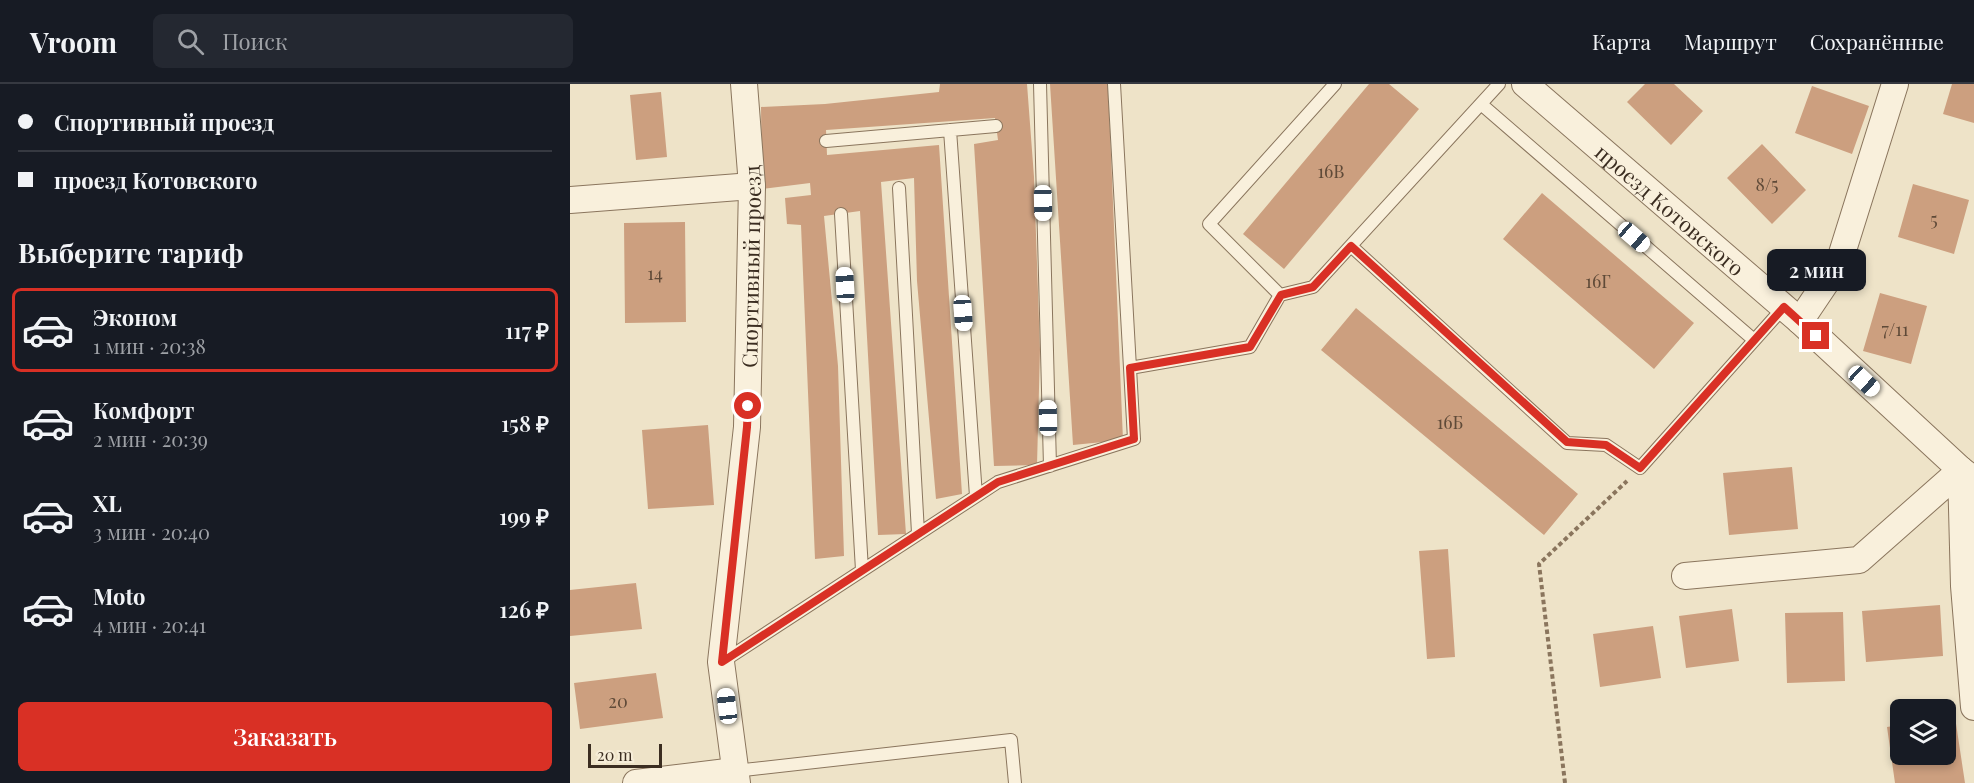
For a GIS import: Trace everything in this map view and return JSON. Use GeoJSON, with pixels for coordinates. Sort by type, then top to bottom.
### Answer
{"type":"FeatureCollection","features":[{"type":"Feature","properties":{"kind":"street","name":"Спортивный проезд"},"geometry":{"type":"LineString","coordinates":[[736,777],[722,662],[747,427],[752,186],[744,84]]}},
{"type":"Feature","properties":{"kind":"street","name":"проезд Котовского"},"geometry":{"type":"LineString","coordinates":[[1525,84],[1792,314],[1967,475]]}},
{"type":"Feature","properties":{"kind":"street"},"geometry":{"type":"LineString","coordinates":[[1792,314],[1839,263],[1894,84]]}},
{"type":"Feature","properties":{"kind":"street"},"geometry":{"type":"LineString","coordinates":[[570,200],[752,186]]}},
{"type":"Feature","properties":{"kind":"street"},"geometry":{"type":"LineString","coordinates":[[1685,576],[1859,560],[1967,475]]}},
{"type":"Feature","properties":{"kind":"street"},"geometry":{"type":"LineString","coordinates":[[1967,475],[1964,586],[1974,707]]}},
{"type":"Feature","properties":{"kind":"street"},"geometry":{"type":"LineString","coordinates":[[636,783],[736,777]]}},
{"type":"Feature","properties":{"kind":"lane"},"geometry":{"type":"LineString","coordinates":[[1040,84],[1050,466]]}},
{"type":"Feature","properties":{"kind":"lane"},"geometry":{"type":"LineString","coordinates":[[722,662],[998,482],[1134,439],[1114,84]]}},
{"type":"Feature","properties":{"kind":"lane"},"geometry":{"type":"LineString","coordinates":[[1281,295],[1209,224],[1335,84]]}},
{"type":"Feature","properties":{"kind":"lane"},"geometry":{"type":"LineString","coordinates":[[1130,368],[1250,347],[1281,295],[1313,287],[1498,84]]}},
{"type":"Feature","properties":{"kind":"lane"},"geometry":{"type":"LineString","coordinates":[[1481,104],[1754,340]]}},
{"type":"Feature","properties":{"kind":"lane"},"geometry":{"type":"LineString","coordinates":[[826,141],[996,126]]}},
{"type":"Feature","properties":{"kind":"lane"},"geometry":{"type":"LineString","coordinates":[[950,130],[976,496]]}},
{"type":"Feature","properties":{"kind":"lane"},"geometry":{"type":"LineString","coordinates":[[899,188],[918,533]]}},
{"type":"Feature","properties":{"kind":"lane"},"geometry":{"type":"LineString","coordinates":[[841,214],[862,570]]}},
{"type":"Feature","properties":{"kind":"lane"},"geometry":{"type":"LineString","coordinates":[[1351,246],[1567,442],[1606,445],[1640,468],[1754,340],[1792,314]]}},
{"type":"Feature","properties":{"kind":"lane"},"geometry":{"type":"LineString","coordinates":[[736,777],[1011,740],[1016,783]]}},
{"type":"Feature","properties":{"kind":"path"},"geometry":{"type":"LineString","coordinates":[[1565,783],[1539,564],[1640,468]]}},
{"type":"Feature","properties":{"kind":"building"},"geometry":{"type":"Polygon","coordinates":[[[940,84],[1027,84],[1034,177],[1040,350],[1037,465],[994,466],[974,144],[998,140],[995,118],[826,130],[827,155],[939,145],[962,494],[936,499],[917,281],[914,178],[881,182],[906,534],[878,535],[860,211],[824,216],[838,366],[844,556],[815,559],[801,225],[787,224],[785,198],[811,195],[810,183],[762,189],[761,107],[825,104],[939,92],[940,84]]]}},
{"type":"Feature","properties":{"kind":"building"},"geometry":{"type":"Polygon","coordinates":[[[1050,84],[1108,84],[1123,440],[1073,445],[1050,84]]]}},
{"type":"Feature","properties":{"kind":"building"},"geometry":{"type":"Polygon","coordinates":[[[1369,84],[1389,84],[1419,109],[1284,269],[1243,234],[1369,84]]]}},
{"type":"Feature","properties":{"kind":"building"},"geometry":{"type":"Polygon","coordinates":[[[1645,84],[1674,84],[1703,111],[1671,145],[1627,102],[1645,84]]]}},
{"type":"Feature","properties":{"kind":"building"},"geometry":{"type":"Polygon","coordinates":[[[1952,84],[1974,84],[1974,123],[1943,114],[1952,84]]]}},
{"type":"Feature","properties":{"kind":"building"},"geometry":{"type":"Polygon","coordinates":[[[1812,86],[1869,106],[1852,154],[1795,133],[1812,86]]]}},
{"type":"Feature","properties":{"kind":"building"},"geometry":{"type":"Polygon","coordinates":[[[661,92],[667,157],[636,160],[630,95],[661,92]]]}},
{"type":"Feature","properties":{"kind":"building"},"geometry":{"type":"Polygon","coordinates":[[[1762,144],[1806,190],[1772,224],[1727,178],[1762,144]]]}},
{"type":"Feature","properties":{"kind":"building"},"geometry":{"type":"Polygon","coordinates":[[[1913,184],[1969,200],[1954,254],[1898,237],[1913,184]]]}},
{"type":"Feature","properties":{"kind":"building"},"geometry":{"type":"Polygon","coordinates":[[[1542,193],[1694,323],[1654,369],[1503,239],[1542,193]]]}},
{"type":"Feature","properties":{"kind":"building"},"geometry":{"type":"Polygon","coordinates":[[[685,222],[686,322],[625,323],[624,223],[685,222]]]}},
{"type":"Feature","properties":{"kind":"building"},"geometry":{"type":"Polygon","coordinates":[[[1880,293],[1927,306],[1911,364],[1863,351],[1880,293]]]}},
{"type":"Feature","properties":{"kind":"building"},"geometry":{"type":"Polygon","coordinates":[[[1356,308],[1578,494],[1544,535],[1321,350],[1356,308]]]}},
{"type":"Feature","properties":{"kind":"building"},"geometry":{"type":"Polygon","coordinates":[[[708,425],[714,505],[648,509],[642,430],[708,425]]]}},
{"type":"Feature","properties":{"kind":"building"},"geometry":{"type":"Polygon","coordinates":[[[1792,467],[1798,529],[1729,535],[1723,473],[1792,467]]]}},
{"type":"Feature","properties":{"kind":"building"},"geometry":{"type":"Polygon","coordinates":[[[1448,549],[1455,657],[1427,659],[1419,551],[1448,549]]]}},
{"type":"Feature","properties":{"kind":"building"},"geometry":{"type":"Polygon","coordinates":[[[636,583],[642,629],[570,636],[570,590],[636,583]]]}},
{"type":"Feature","properties":{"kind":"building"},"geometry":{"type":"Polygon","coordinates":[[[1940,605],[1943,656],[1866,662],[1862,611],[1940,605]]]}},
{"type":"Feature","properties":{"kind":"building"},"geometry":{"type":"Polygon","coordinates":[[[1732,609],[1739,661],[1686,668],[1679,616],[1732,609]]]}},
{"type":"Feature","properties":{"kind":"building"},"geometry":{"type":"Polygon","coordinates":[[[1843,612],[1845,681],[1787,683],[1785,613],[1843,612]]]}},
{"type":"Feature","properties":{"kind":"building"},"geometry":{"type":"Polygon","coordinates":[[[1653,626],[1661,678],[1600,687],[1593,634],[1653,626]]]}},
{"type":"Feature","properties":{"kind":"building"},"geometry":{"type":"Polygon","coordinates":[[[656,673],[663,718],[580,729],[574,683],[656,673]]]}},
{"type":"Feature","properties":{"kind":"building"},"geometry":{"type":"Polygon","coordinates":[[[1956,724],[1965,783],[1895,783],[1892,765],[1956,765],[1956,724]]]}},
{"type":"Feature","properties":{"kind":"building"},"geometry":{"type":"Polygon","coordinates":[[[1887,727],[1890,727],[1890,748],[1887,727]]]}},
{"type":"Feature","properties":{"kind":"route"},"geometry":{"type":"LineString","coordinates":[[748,406],[722,662],[998,482],[1134,439],[1130,368],[1250,347],[1281,295],[1313,287],[1351,246],[1567,442],[1606,445],[1640,468],[1784,307],[1816,336]]}}]}
